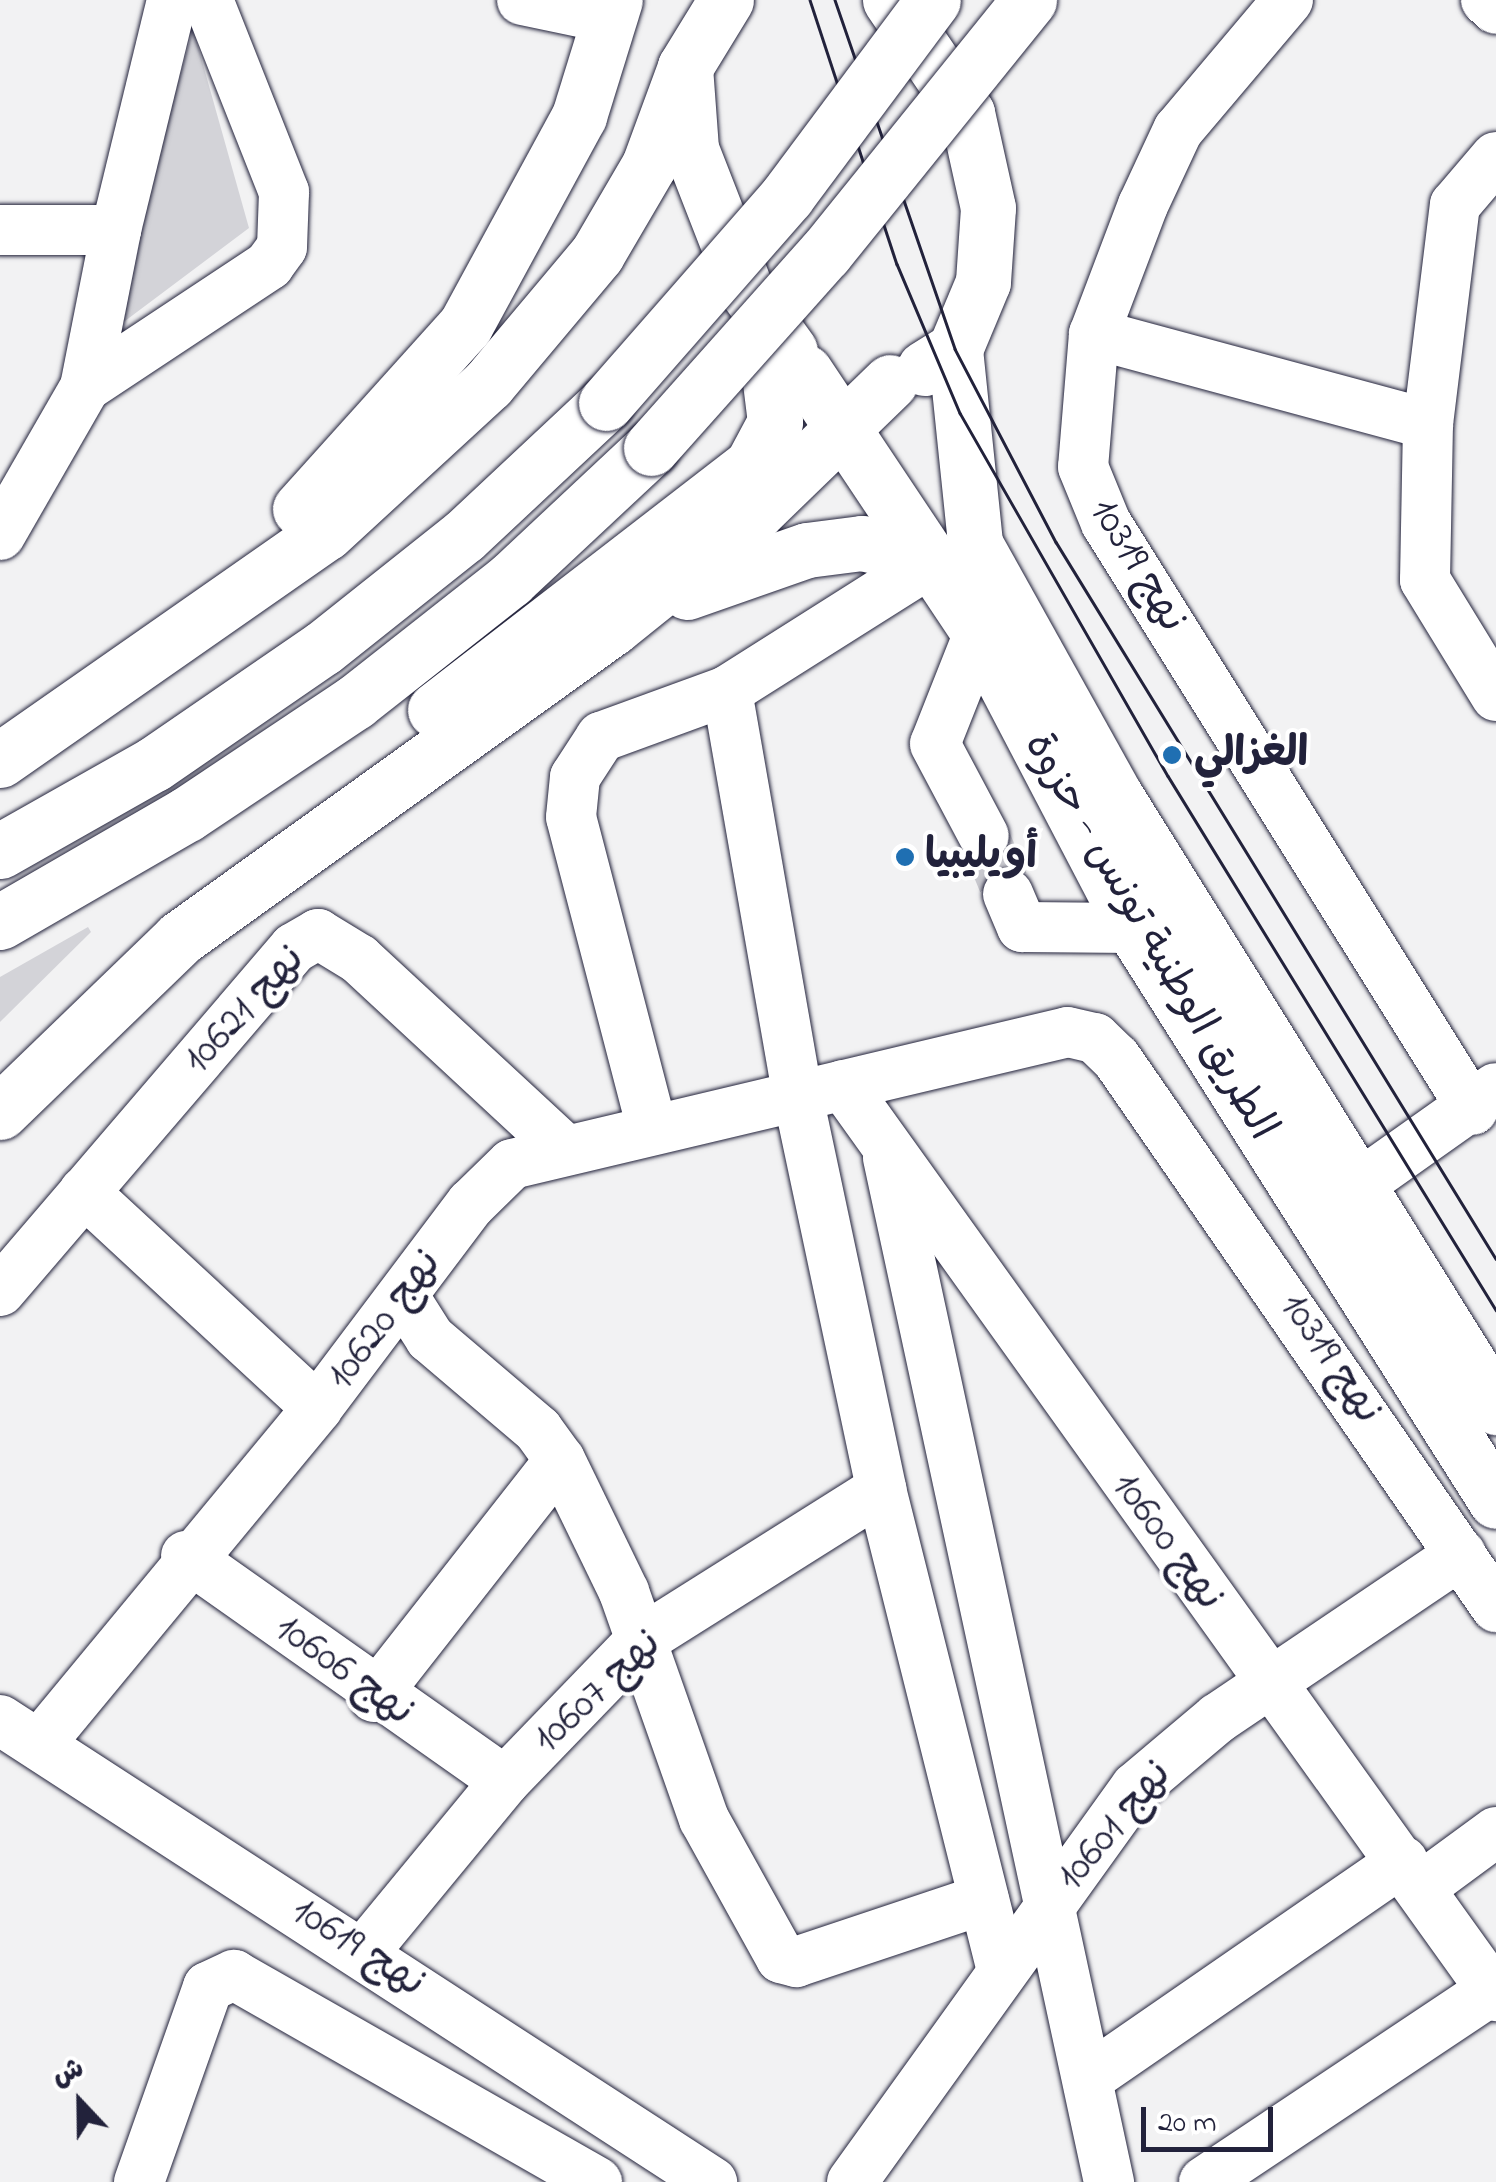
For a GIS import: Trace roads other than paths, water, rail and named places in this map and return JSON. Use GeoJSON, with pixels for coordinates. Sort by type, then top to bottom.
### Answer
{"type":"FeatureCollection","features":[{"type":"Feature","properties":{"kind":"highway"},"geometry":{"type":"LineString","coordinates":[[0,760],[130,674],[326,534],[488,384],[606,239],[649,165],[685,66],[726,0]]}},
{"type":"Feature","properties":{"kind":"highway"},"geometry":{"type":"LineString","coordinates":[[0,1112],[180,938],[612,628],[755,514],[890,382],[955,348],[983,282],[988,208],[977,151],[933,52],[890,0]]}},
{"type":"Feature","properties":{"kind":"highway"},"geometry":{"type":"LineString","coordinates":[[0,850],[154,764],[322,648],[464,536],[606,403],[787,196],[933,0]]}},
{"type":"Feature","properties":{"kind":"highway"},"geometry":{"type":"LineString","coordinates":[[0,922],[188,814],[355,702],[510,580],[651,448],[825,253],[1028,0]]}},
{"type":"Feature","properties":{"kind":"highway"},"geometry":{"type":"LineString","coordinates":[[130,674],[353,458],[465,326],[579,116],[611,9]]}},
{"type":"Feature","properties":{"kind":"highway"},"geometry":{"type":"LineString","coordinates":[[0,1060],[137,924],[752,465],[775,422],[759,308],[691,149],[685,66]]}},
{"type":"Feature","properties":{"kind":"highway","name":"الطريق الوطنية تونس - حزوة"},"geometry":{"type":"LineString","coordinates":[[759,308],[934,560],[979,633],[1133,928],[1312,1219],[1496,1502]]}},
{"type":"Feature","properties":{"kind":"highway","name":"الطريق الوطنية تونس - حزوة"},"geometry":{"type":"LineString","coordinates":[[955,348],[975,544],[1116,797],[1496,1407]]}},
{"type":"Feature","properties":{"kind":"highway"},"geometry":{"type":"LineString","coordinates":[[805,372],[837,386],[890,382]]}},
{"type":"Feature","properties":{"kind":"highway"},"geometry":{"type":"LineString","coordinates":[[612,628],[763,558],[862,543],[934,560]]}},
{"type":"Feature","properties":{"kind":"street"},"geometry":{"type":"LineString","coordinates":[[0,535],[85,388],[116,230],[172,0]]}},
{"type":"Feature","properties":{"kind":"street"},"geometry":{"type":"LineString","coordinates":[[85,388],[269,265],[282,247],[284,192],[208,0]]}},
{"type":"Feature","properties":{"kind":"street"},"geometry":{"type":"LineString","coordinates":[[522,0],[611,9]]}},
{"type":"Feature","properties":{"kind":"street","name":"نهج 10319"},"geometry":{"type":"LineString","coordinates":[[1288,0],[1178,130],[1094,334],[1080,445],[1090,495],[1484,1099]]}},
{"type":"Feature","properties":{"kind":"street"},"geometry":{"type":"LineString","coordinates":[[1486,0],[1496,8]]}},
{"type":"Feature","properties":{"kind":"street"},"geometry":{"type":"LineString","coordinates":[[1496,157],[1455,206],[1429,434],[1425,580],[1496,696]]}},
{"type":"Feature","properties":{"kind":"street"},"geometry":{"type":"LineString","coordinates":[[0,230],[116,230]]}},
{"type":"Feature","properties":{"kind":"street"},"geometry":{"type":"LineString","coordinates":[[1094,334],[1429,434]]}},
{"type":"Feature","properties":{"kind":"street"},"geometry":{"type":"LineString","coordinates":[[652,1128],[571,818],[575,777],[601,737],[727,691],[934,560]]}},
{"type":"Feature","properties":{"kind":"street"},"geometry":{"type":"LineString","coordinates":[[979,633],[935,744],[984,836]]}},
{"type":"Feature","properties":{"kind":"street"},"geometry":{"type":"LineString","coordinates":[[727,691],[820,1091],[881,1490],[1002,1972]]}},
{"type":"Feature","properties":{"kind":"street"},"geometry":{"type":"LineString","coordinates":[[1008,894],[1022,927],[1133,928]]}},
{"type":"Feature","properties":{"kind":"street","name":"نهج 10621"},"geometry":{"type":"LineString","coordinates":[[0,1291],[294,948],[318,934],[359,959],[564,1148]]}},
{"type":"Feature","properties":{"kind":"street","name":"نهج 10319"},"geometry":{"type":"LineString","coordinates":[[820,1091],[1068,1032],[1105,1045],[1496,1607]]}},
{"type":"Feature","properties":{"kind":"street","name":"نهج 10620"},"geometry":{"type":"LineString","coordinates":[[21,1731],[186,1556],[317,1408],[471,1204],[512,1164],[564,1148],[820,1091]]}},
{"type":"Feature","properties":{"kind":"street","name":"نهج 10600"},"geometry":{"type":"LineString","coordinates":[[820,1091],[883,1134],[980,1284],[1412,1874],[1494,1993]]}},
{"type":"Feature","properties":{"kind":"street"},"geometry":{"type":"LineString","coordinates":[[1312,1219],[1484,1099]]}},
{"type":"Feature","properties":{"kind":"street"},"geometry":{"type":"LineString","coordinates":[[883,1134],[1090,2077],[1109,2182]]}},
{"type":"Feature","properties":{"kind":"street"},"geometry":{"type":"LineString","coordinates":[[84,1192],[317,1408]]}},
{"type":"Feature","properties":{"kind":"street"},"geometry":{"type":"LineString","coordinates":[[404,1297],[430,1338],[560,1460],[640,1641],[704,1820],[780,1958],[796,1962],[984,1899]]}},
{"type":"Feature","properties":{"kind":"street"},"geometry":{"type":"LineString","coordinates":[[374,1696],[560,1460]]}},
{"type":"Feature","properties":{"kind":"street","name":"نهج 10607"},"geometry":{"type":"LineString","coordinates":[[364,1952],[505,1781],[640,1641],[881,1490]]}},
{"type":"Feature","properties":{"kind":"street","name":"نهج 10601"},"geometry":{"type":"LineString","coordinates":[[852,2182],[1136,1787],[1272,1683],[1461,1554]]}},
{"type":"Feature","properties":{"kind":"street","name":"نهج 10606"},"geometry":{"type":"LineString","coordinates":[[186,1556],[374,1696],[505,1781]]}},
{"type":"Feature","properties":{"kind":"street","name":"نهج 10619"},"geometry":{"type":"LineString","coordinates":[[21,1731],[712,2182]]}},
{"type":"Feature","properties":{"kind":"street"},"geometry":{"type":"LineString","coordinates":[[1090,2077],[1412,1874],[1496,1832]]}},
{"type":"Feature","properties":{"kind":"street"},"geometry":{"type":"LineString","coordinates":[[144,2180],[208,1986],[234,1975],[597,2182]]}},
{"type":"Feature","properties":{"kind":"street"},"geometry":{"type":"LineString","coordinates":[[1204,2182],[1494,1993]]}},
{"type":"Feature","properties":{"kind":"tunnel"},"geometry":{"type":"LineString","coordinates":[[984,836],[1008,894]]}},
{"type":"Feature","properties":{"kind":"tram line"},"geometry":{"type":"LineString","coordinates":[[810,0],[897,264],[960,413],[1168,776],[1496,1310]]}},
{"type":"Feature","properties":{"kind":"tram line"},"geometry":{"type":"LineString","coordinates":[[835,0],[955,349],[1056,542],[1496,1259]]}},
{"type":"Feature","properties":{"kind":"place","name":"الغزالي"},"geometry":{"type":"Point","coordinates":[1172,755]}},
{"type":"Feature","properties":{"kind":"place","name":"أويليبيا"},"geometry":{"type":"Point","coordinates":[905,857]}}]}
